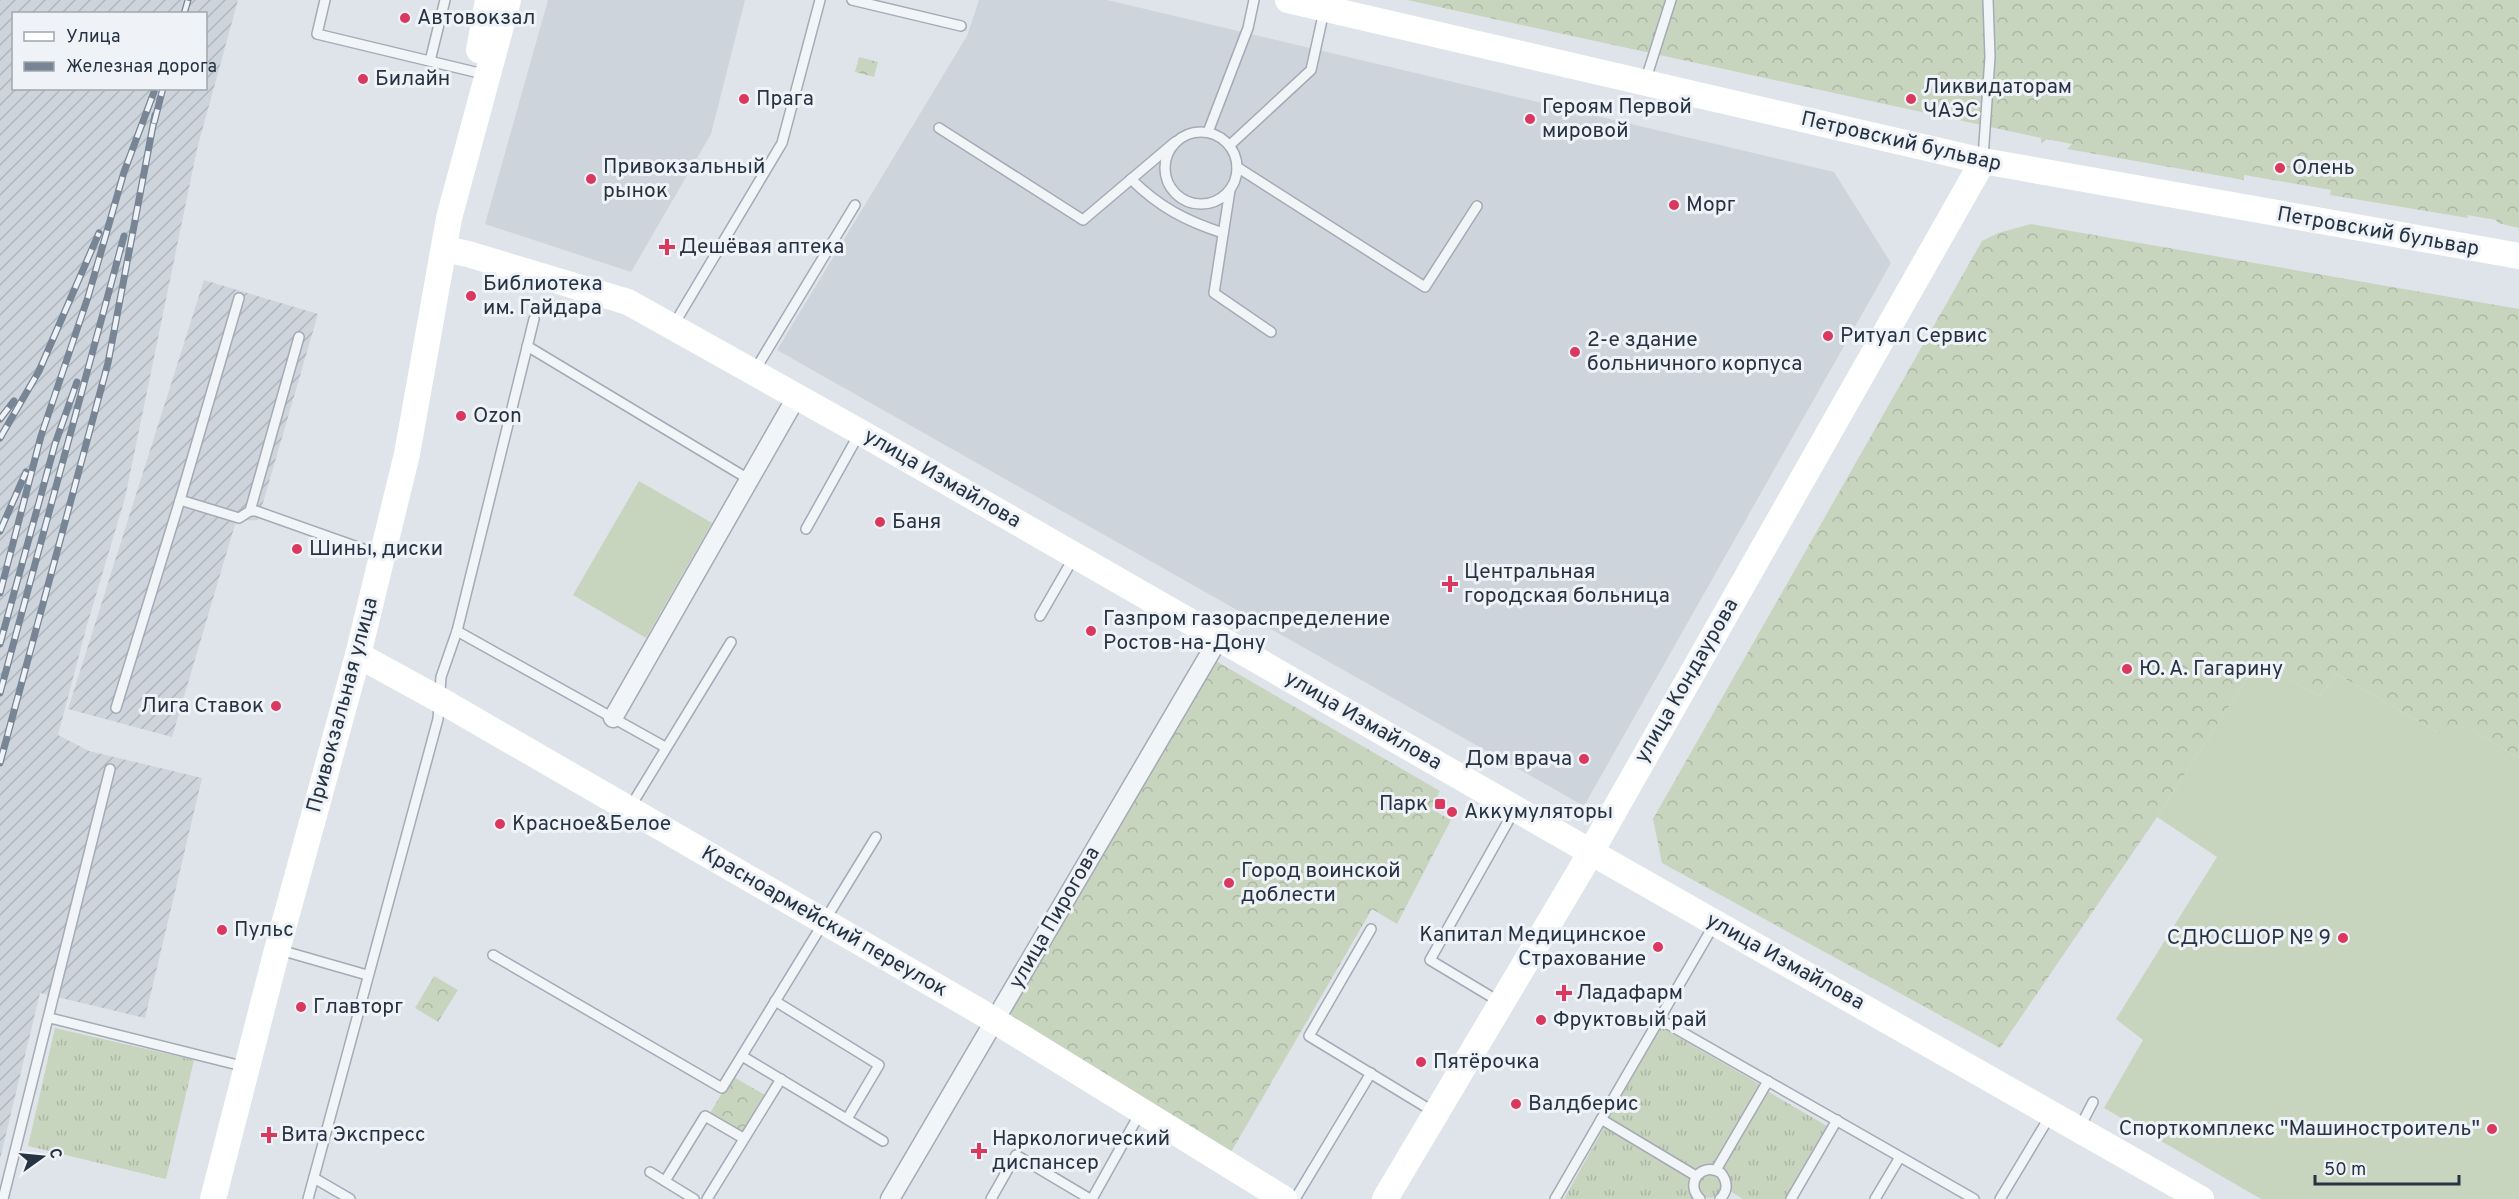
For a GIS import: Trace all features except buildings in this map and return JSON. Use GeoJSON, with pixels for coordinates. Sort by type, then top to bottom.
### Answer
{"type":"FeatureCollection","features":[{"type":"Feature","properties":{"kind":"street","name":"Привокзальная улица"},"geometry":{"type":"LineString","coordinates":[[213,1199],[277,950],[358,655],[406,454],[445,249],[488,0]]}},
{"type":"Feature","properties":{"kind":"street","name":"Привокзальная улица"},"geometry":{"type":"LineString","coordinates":[[452,206],[507,0]]}},
{"type":"Feature","properties":{"kind":"street","name":"Петровский бульвар"},"geometry":{"type":"LineString","coordinates":[[1288,0],[1983,161],[2519,256]]}},
{"type":"Feature","properties":{"kind":"street","name":"улица Кондаурова"},"geometry":{"type":"LineString","coordinates":[[1386,1199],[1591,852],[1983,161]]}},
{"type":"Feature","properties":{"kind":"street","name":"улица Измайлова"},"geometry":{"type":"LineString","coordinates":[[445,249],[628,302],[860,432],[2195,1198]]}},
{"type":"Feature","properties":{"kind":"street"},"geometry":{"type":"LineString","coordinates":[[614,718],[797,396]]}},
{"type":"Feature","properties":{"kind":"street","name":"улица Пирогова"},"geometry":{"type":"LineString","coordinates":[[894,1198],[1219,638]]}},
{"type":"Feature","properties":{"kind":"street","name":"Красноармейский переулок"},"geometry":{"type":"LineString","coordinates":[[358,655],[440,700],[995,1021],[1284,1199]]}},
{"type":"Feature","properties":{"kind":"lane"},"geometry":{"type":"LineString","coordinates":[[325,0],[317,34],[475,72]]}},
{"type":"Feature","properties":{"kind":"lane"},"geometry":{"type":"LineString","coordinates":[[430,61],[445,0]]}},
{"type":"Feature","properties":{"kind":"lane"},"geometry":{"type":"LineString","coordinates":[[672,327],[782,143],[820,0]]}},
{"type":"Feature","properties":{"kind":"lane"},"geometry":{"type":"LineString","coordinates":[[852,0],[961,26]]}},
{"type":"Feature","properties":{"kind":"lane"},"geometry":{"type":"LineString","coordinates":[[1208,132],[1248,28],[1254,0]]}},
{"type":"Feature","properties":{"kind":"lane"},"geometry":{"type":"LineString","coordinates":[[1645,84],[1671,0]]}},
{"type":"Feature","properties":{"kind":"lane"},"geometry":{"type":"LineString","coordinates":[[1983,161],[1990,57],[1988,0]]}},
{"type":"Feature","properties":{"kind":"lane"},"geometry":{"type":"LineString","coordinates":[[1230,145],[1311,70],[1324,8]]}},
{"type":"Feature","properties":{"kind":"lane"},"geometry":{"type":"LineString","coordinates":[[939,128],[1083,220],[1175,142],[1185,135],[1196,132],[1208,132],[1220,136],[1230,145],[1235,156],[1238,167],[1236,179],[1222,198],[1199,205],[1177,196],[1169,186],[1164,163],[1175,142]]}},
{"type":"Feature","properties":{"kind":"lane"},"geometry":{"type":"LineString","coordinates":[[1238,167],[1425,287],[1477,206]]}},
{"type":"Feature","properties":{"kind":"lane"},"geometry":{"type":"LineString","coordinates":[[1131,179],[1146,194],[1191,223],[1223,233]]}},
{"type":"Feature","properties":{"kind":"lane"},"geometry":{"type":"LineString","coordinates":[[1230,190],[1214,293],[1271,332]]}},
{"type":"Feature","properties":{"kind":"lane"},"geometry":{"type":"LineString","coordinates":[[754,372],[855,205]]}},
{"type":"Feature","properties":{"kind":"lane"},"geometry":{"type":"LineString","coordinates":[[116,708],[240,298]]}},
{"type":"Feature","properties":{"kind":"lane"},"geometry":{"type":"LineString","coordinates":[[308,1199],[438,718],[441,677],[457,631],[534,319]]}},
{"type":"Feature","properties":{"kind":"lane"},"geometry":{"type":"LineString","coordinates":[[250,511],[299,337]]}},
{"type":"Feature","properties":{"kind":"lane"},"geometry":{"type":"LineString","coordinates":[[527,346],[750,480]]}},
{"type":"Feature","properties":{"kind":"lane"},"geometry":{"type":"LineString","coordinates":[[806,529],[860,432]]}},
{"type":"Feature","properties":{"kind":"lane"},"geometry":{"type":"LineString","coordinates":[[180,500],[239,518],[250,511],[256,511],[382,556]]}},
{"type":"Feature","properties":{"kind":"lane"},"geometry":{"type":"LineString","coordinates":[[1040,616],[1075,555]]}},
{"type":"Feature","properties":{"kind":"lane"},"geometry":{"type":"LineString","coordinates":[[457,631],[665,747]]}},
{"type":"Feature","properties":{"kind":"lane"},"geometry":{"type":"LineString","coordinates":[[629,809],[731,642]]}},
{"type":"Feature","properties":{"kind":"lane"},"geometry":{"type":"LineString","coordinates":[[3,1199],[50,1018],[110,769]]}},
{"type":"Feature","properties":{"kind":"lane"},"geometry":{"type":"LineString","coordinates":[[1502,1003],[1430,960],[1515,808]]}},
{"type":"Feature","properties":{"kind":"lane"},"geometry":{"type":"LineString","coordinates":[[493,955],[722,1088],[876,837]]}},
{"type":"Feature","properties":{"kind":"lane"},"geometry":{"type":"LineString","coordinates":[[1555,1199],[1715,922]]}},
{"type":"Feature","properties":{"kind":"lane"},"geometry":{"type":"LineString","coordinates":[[1371,929],[1309,1036],[1436,1114]]}},
{"type":"Feature","properties":{"kind":"lane"},"geometry":{"type":"LineString","coordinates":[[277,950],[367,975]]}},
{"type":"Feature","properties":{"kind":"lane"},"geometry":{"type":"LineString","coordinates":[[775,1001],[879,1065],[847,1119]]}},
{"type":"Feature","properties":{"kind":"lane"},"geometry":{"type":"LineString","coordinates":[[50,1018],[248,1067]]}},
{"type":"Feature","properties":{"kind":"lane"},"geometry":{"type":"LineString","coordinates":[[1659,1018],[1974,1199]]}},
{"type":"Feature","properties":{"kind":"lane"},"geometry":{"type":"LineString","coordinates":[[742,1056],[883,1141]]}},
{"type":"Feature","properties":{"kind":"lane"},"geometry":{"type":"LineString","coordinates":[[1295,1199],[1371,1073]]}},
{"type":"Feature","properties":{"kind":"lane"},"geometry":{"type":"LineString","coordinates":[[707,1199],[781,1079]]}},
{"type":"Feature","properties":{"kind":"lane"},"geometry":{"type":"LineString","coordinates":[[1716,1170],[1768,1081]]}},
{"type":"Feature","properties":{"kind":"lane"},"geometry":{"type":"LineString","coordinates":[[2078,1130],[2093,1102]]}},
{"type":"Feature","properties":{"kind":"lane"},"geometry":{"type":"LineString","coordinates":[[991,1199],[1016,1155],[1091,1199],[1142,1111]]}},
{"type":"Feature","properties":{"kind":"lane"},"geometry":{"type":"LineString","coordinates":[[2001,1199],[2051,1114]]}},
{"type":"Feature","properties":{"kind":"lane"},"geometry":{"type":"LineString","coordinates":[[665,1181],[705,1116],[743,1138]]}},
{"type":"Feature","properties":{"kind":"lane"},"geometry":{"type":"LineString","coordinates":[[1601,1119],[1696,1176]]}},
{"type":"Feature","properties":{"kind":"lane"},"geometry":{"type":"LineString","coordinates":[[1791,1199],[1837,1120]]}},
{"type":"Feature","properties":{"kind":"lane"},"geometry":{"type":"LineString","coordinates":[[1875,1199],[1900,1156]]}},
{"type":"Feature","properties":{"kind":"lane"},"geometry":{"type":"LineString","coordinates":[[1700,1199],[1694,1186],[1696,1176],[1705,1170],[1716,1170],[1725,1177],[1727,1188],[1722,1196],[1734,1199]]}},
{"type":"Feature","properties":{"kind":"lane"},"geometry":{"type":"LineString","coordinates":[[650,1172],[694,1199]]}},
{"type":"Feature","properties":{"kind":"lane"},"geometry":{"type":"LineString","coordinates":[[314,1178],[350,1199]]}},
{"type":"Feature","properties":{"kind":"shaded area"},"geometry":{"type":"Polygon","coordinates":[[[0,0],[238,0],[197,149],[125,498],[87,625],[58,735],[89,751],[202,778],[145,1018],[40,993],[0,1159],[0,0]]]}},
{"type":"Feature","properties":{"kind":"shaded area","name":"Привокзальный рынок"},"geometry":{"type":"Polygon","coordinates":[[[548,0],[745,0],[711,134],[631,272],[485,224],[548,0]]]}},
{"type":"Feature","properties":{"kind":"shaded area","name":"Центральная городская больница"},"geometry":{"type":"Polygon","coordinates":[[[979,0],[1107,0],[1834,172],[1891,263],[1584,806],[777,350],[967,36],[979,0]]]}},
{"type":"Feature","properties":{"kind":"shaded area"},"geometry":{"type":"Polygon","coordinates":[[[204,280],[318,314],[258,520],[236,521],[172,737],[68,709],[204,280]]]}},
{"type":"Feature","properties":{"kind":"green space"},"geometry":{"type":"Polygon","coordinates":[[[1407,0],[2519,0],[2519,228],[2498,223],[2496,220],[2467,215],[2468,218],[2330,195],[2331,190],[2244,175],[2244,180],[2067,149],[2072,144],[2046,139],[2041,144],[2041,138],[1407,0]]]}},
{"type":"Feature","properties":{"kind":"green space"},"geometry":{"type":"Polygon","coordinates":[[[859,57],[878,62],[874,77],[855,72],[859,57]]]}},
{"type":"Feature","properties":{"kind":"green space"},"geometry":{"type":"Polygon","coordinates":[[[2031,224],[2519,309],[2519,758],[2472,730],[2445,737],[2337,674],[2320,696],[2258,662],[2157,817],[2000,1048],[1662,863],[1653,819],[1982,241],[1998,233],[2031,224]]]}},
{"type":"Feature","properties":{"kind":"green space"},"geometry":{"type":"Polygon","coordinates":[[[639,481],[712,523],[646,638],[573,595],[639,481]]]}},
{"type":"Feature","properties":{"kind":"green space"},"geometry":{"type":"Polygon","coordinates":[[[1209,657],[1440,791],[1431,809],[1451,820],[1397,924],[1372,909],[1227,1159],[996,1020],[1209,657]]]}},
{"type":"Feature","properties":{"kind":"green space","name":"СДЮСШОР № 9"},"geometry":{"type":"Polygon","coordinates":[[[2258,662],[2320,696],[2337,674],[2445,737],[2454,725],[2472,730],[2519,758],[2519,1199],[2261,1199],[2104,1108],[2143,1040],[2116,1019],[2217,857],[2157,817],[2258,662]]]}},
{"type":"Feature","properties":{"kind":"green space"},"geometry":{"type":"Polygon","coordinates":[[[434,976],[458,990],[438,1022],[415,1008],[434,976]]]}},
{"type":"Feature","properties":{"kind":"green space"},"geometry":{"type":"Polygon","coordinates":[[[1661,1027],[1761,1085],[1714,1166],[1696,1172],[1609,1118],[1661,1027]]]}},
{"type":"Feature","properties":{"kind":"green space"},"geometry":{"type":"Polygon","coordinates":[[[55,1028],[194,1060],[166,1179],[28,1146],[55,1028]]]}},
{"type":"Feature","properties":{"kind":"green space"},"geometry":{"type":"Polygon","coordinates":[[[732,1076],[765,1095],[742,1133],[710,1113],[732,1076]]]}},
{"type":"Feature","properties":{"kind":"green space"},"geometry":{"type":"Polygon","coordinates":[[[1767,1091],[1829,1127],[1786,1199],[1743,1199],[1730,1191],[1721,1169],[1767,1091]]]}},
{"type":"Feature","properties":{"kind":"green space"},"geometry":{"type":"Polygon","coordinates":[[[1604,1127],[1690,1178],[1689,1186],[1695,1199],[1564,1199],[1604,1127]]]}},
{"type":"Feature","properties":{"kind":"green space"},"geometry":{"type":"Polygon","coordinates":[[[1710,1174],[1715,1175],[1721,1181],[1721,1191],[1715,1197],[1710,1198],[1705,1197],[1699,1191],[1698,1186],[1699,1181],[1705,1175],[1710,1174]]]}},
{"type":"Feature","properties":{"kind":"railway"},"geometry":{"type":"LineString","coordinates":[[185,12],[188,0]]}},
{"type":"Feature","properties":{"kind":"railway"},"geometry":{"type":"LineString","coordinates":[[154,123],[162,90]]}},
{"type":"Feature","properties":{"kind":"railway"},"geometry":{"type":"LineString","coordinates":[[0,593],[41,436],[88,297],[124,172],[154,92]]}},
{"type":"Feature","properties":{"kind":"railway"},"geometry":{"type":"LineString","coordinates":[[0,763],[108,363],[155,115]]}},
{"type":"Feature","properties":{"kind":"railway"},"geometry":{"type":"LineString","coordinates":[[0,438],[39,371],[99,233]]}},
{"type":"Feature","properties":{"kind":"railway"},"geometry":{"type":"LineString","coordinates":[[0,693],[124,236]]}},
{"type":"Feature","properties":{"kind":"railway"},"geometry":{"type":"LineString","coordinates":[[0,644],[55,444],[77,382]]}},
{"type":"Feature","properties":{"kind":"railway"},"geometry":{"type":"LineString","coordinates":[[0,419],[14,401]]}},
{"type":"Feature","properties":{"kind":"railway"},"geometry":{"type":"LineString","coordinates":[[0,531],[26,472]]}},
{"type":"Feature","properties":{"kind":"place","name":"Автовокзал"},"geometry":{"type":"Point","coordinates":[405,18]}},
{"type":"Feature","properties":{"kind":"place","name":"Билайн"},"geometry":{"type":"Point","coordinates":[363,79]}},
{"type":"Feature","properties":{"kind":"place","name":"Прага"},"geometry":{"type":"Point","coordinates":[744,99]}},
{"type":"Feature","properties":{"kind":"place","name":"Ликвидаторам ЧАЭС"},"geometry":{"type":"Point","coordinates":[1911,99]}},
{"type":"Feature","properties":{"kind":"place","name":"Героям Первой мировой"},"geometry":{"type":"Point","coordinates":[1530,119]}},
{"type":"Feature","properties":{"kind":"place","name":"Олень"},"geometry":{"type":"Point","coordinates":[2280,168]}},
{"type":"Feature","properties":{"kind":"place","name":"Привокзальный рынок"},"geometry":{"type":"Point","coordinates":[591,179]}},
{"type":"Feature","properties":{"kind":"place","name":"Морг"},"geometry":{"type":"Point","coordinates":[1674,205]}},
{"type":"Feature","properties":{"kind":"place","name":"Дешёвая аптека"},"geometry":{"type":"Point","coordinates":[667,247]}},
{"type":"Feature","properties":{"kind":"place","name":"Библиотека им. Гайдара"},"geometry":{"type":"Point","coordinates":[471,296]}},
{"type":"Feature","properties":{"kind":"place","name":"Ритуал Сервис"},"geometry":{"type":"Point","coordinates":[1828,336]}},
{"type":"Feature","properties":{"kind":"place","name":"2-е здание больничного корпуса"},"geometry":{"type":"Point","coordinates":[1575,352]}},
{"type":"Feature","properties":{"kind":"place","name":"Ozon"},"geometry":{"type":"Point","coordinates":[461,416]}},
{"type":"Feature","properties":{"kind":"place","name":"Баня"},"geometry":{"type":"Point","coordinates":[880,522]}},
{"type":"Feature","properties":{"kind":"place","name":"Шины, диски"},"geometry":{"type":"Point","coordinates":[297,549]}},
{"type":"Feature","properties":{"kind":"place","name":"Центральная городская больница"},"geometry":{"type":"Point","coordinates":[1450,584]}},
{"type":"Feature","properties":{"kind":"place","name":"Газпром газораспределение Ростов-на-Дону"},"geometry":{"type":"Point","coordinates":[1091,631]}},
{"type":"Feature","properties":{"kind":"place","name":"Ю. А. Гагарину"},"geometry":{"type":"Point","coordinates":[2127,669]}},
{"type":"Feature","properties":{"kind":"place","name":"Лига Ставок"},"geometry":{"type":"Point","coordinates":[276,706]}},
{"type":"Feature","properties":{"kind":"place","name":"Дом врача"},"geometry":{"type":"Point","coordinates":[1584,759]}},
{"type":"Feature","properties":{"kind":"place","name":"Парк"},"geometry":{"type":"Point","coordinates":[1440,804]}},
{"type":"Feature","properties":{"kind":"place","name":"Аккумуляторы"},"geometry":{"type":"Point","coordinates":[1452,812]}},
{"type":"Feature","properties":{"kind":"place","name":"Красное&Белое"},"geometry":{"type":"Point","coordinates":[500,824]}},
{"type":"Feature","properties":{"kind":"place","name":"Город воинской доблести"},"geometry":{"type":"Point","coordinates":[1229,883]}},
{"type":"Feature","properties":{"kind":"place","name":"Пульс"},"geometry":{"type":"Point","coordinates":[222,930]}},
{"type":"Feature","properties":{"kind":"place","name":"СДЮСШОР № 9"},"geometry":{"type":"Point","coordinates":[2343,938]}},
{"type":"Feature","properties":{"kind":"place","name":"Капитал Медицинское Страхование"},"geometry":{"type":"Point","coordinates":[1658,947]}},
{"type":"Feature","properties":{"kind":"place","name":"Ладафарм"},"geometry":{"type":"Point","coordinates":[1564,993]}},
{"type":"Feature","properties":{"kind":"place","name":"Главторг"},"geometry":{"type":"Point","coordinates":[301,1007]}},
{"type":"Feature","properties":{"kind":"place","name":"Фруктовый рай"},"geometry":{"type":"Point","coordinates":[1541,1020]}},
{"type":"Feature","properties":{"kind":"place","name":"Пятёрочка"},"geometry":{"type":"Point","coordinates":[1421,1062]}},
{"type":"Feature","properties":{"kind":"place","name":"Валдберис"},"geometry":{"type":"Point","coordinates":[1516,1104]}},
{"type":"Feature","properties":{"kind":"place","name":"Спорткомплекс \"Машиностроитель\""},"geometry":{"type":"Point","coordinates":[2492,1129]}},
{"type":"Feature","properties":{"kind":"place","name":"Вита Экспресс"},"geometry":{"type":"Point","coordinates":[269,1135]}},
{"type":"Feature","properties":{"kind":"place","name":"Наркологический диспансер"},"geometry":{"type":"Point","coordinates":[979,1151]}}]}
